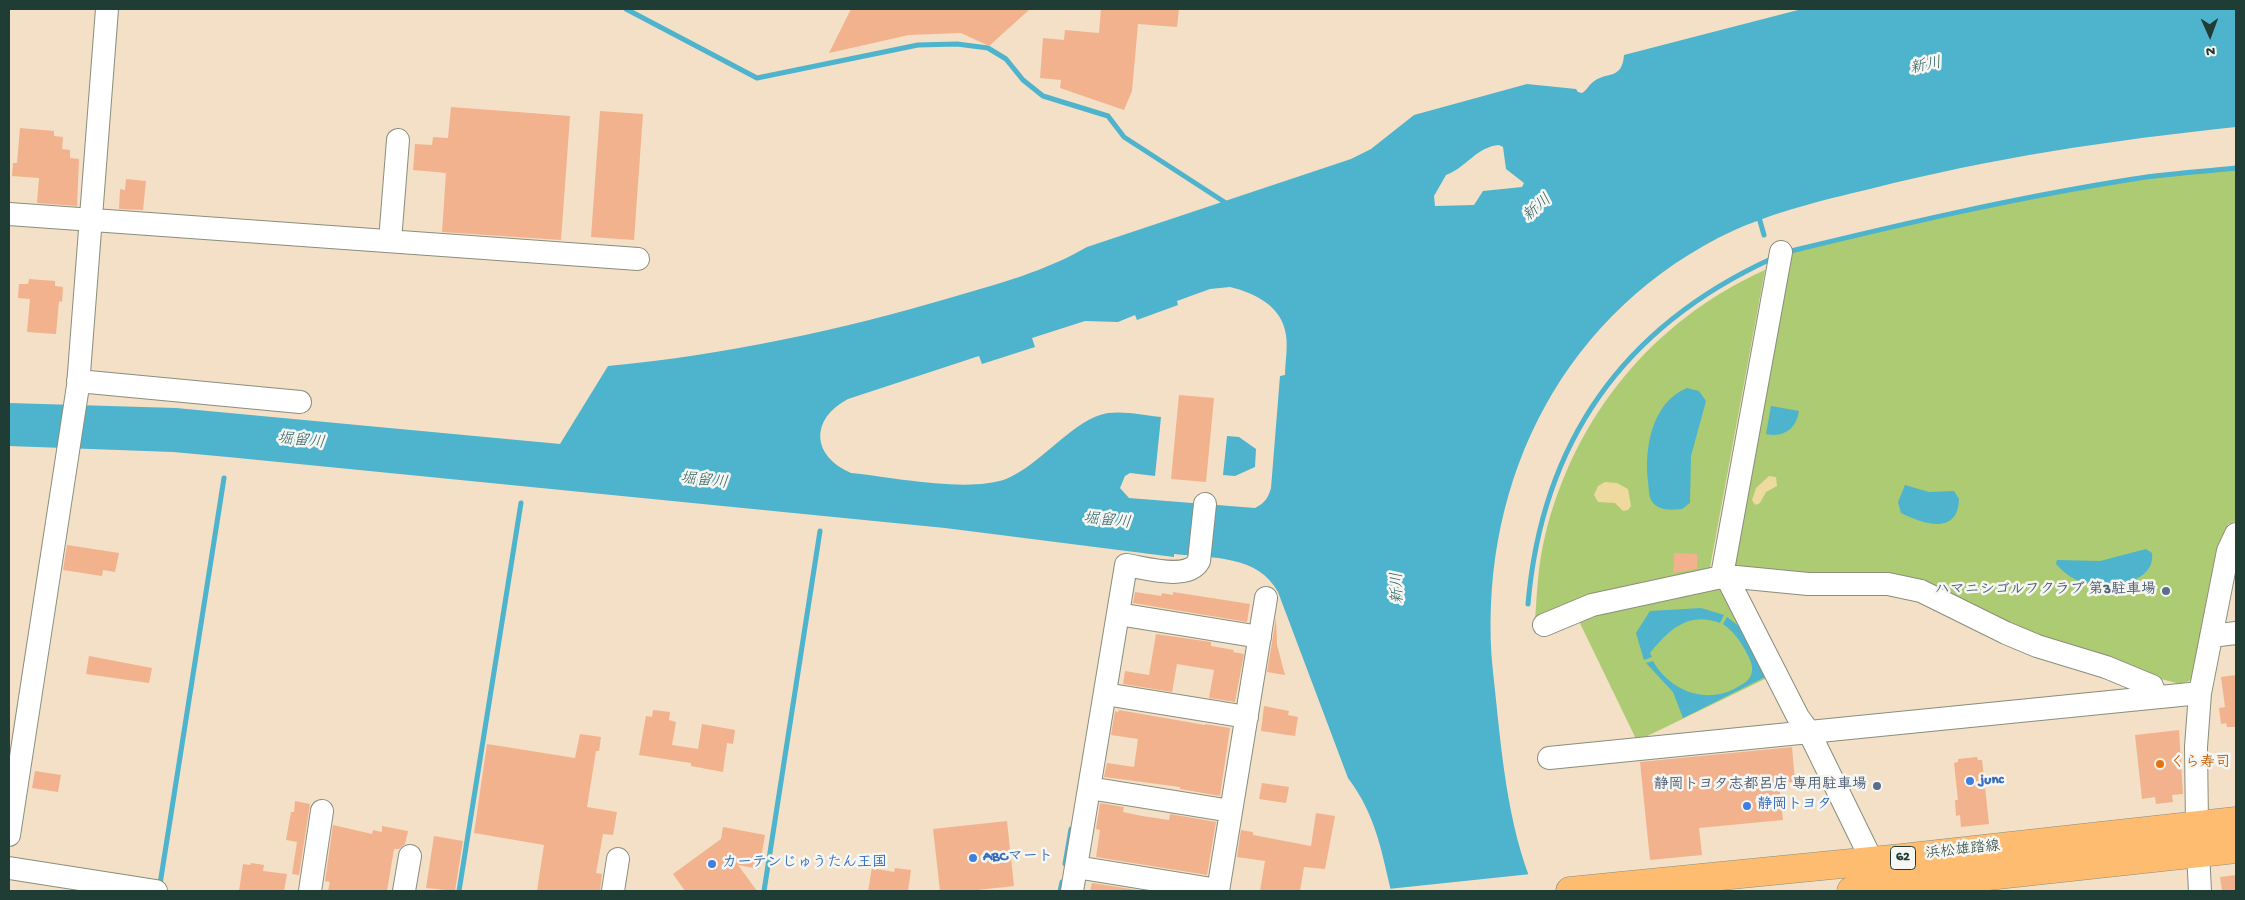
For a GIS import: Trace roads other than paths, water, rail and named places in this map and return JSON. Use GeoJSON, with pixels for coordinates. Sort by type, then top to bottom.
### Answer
{"type":"FeatureCollection","features":[{"type":"Feature","properties":{"kind":"main road","name":"浜松雄踏線"},"geometry":{"type":"LineString","coordinates":[[1570,891],[1873,861],[2236,821]]}},
{"type":"Feature","properties":{"kind":"main road","name":"浜松雄踏線"},"geometry":{"type":"LineString","coordinates":[[1851,891],[1887,890],[2236,849]]}},
{"type":"Feature","properties":{"kind":"street"},"geometry":{"type":"LineString","coordinates":[[9,835],[77,390],[108,9]]}},
{"type":"Feature","properties":{"kind":"street"},"geometry":{"type":"LineString","coordinates":[[390,241],[398,140]]}},
{"type":"Feature","properties":{"kind":"street"},"geometry":{"type":"LineString","coordinates":[[9,214],[638,259]]}},
{"type":"Feature","properties":{"kind":"street"},"geometry":{"type":"LineString","coordinates":[[1781,252],[1723,570],[1798,717],[1809,732],[1887,890]]}},
{"type":"Feature","properties":{"kind":"street"},"geometry":{"type":"LineString","coordinates":[[77,390],[300,402]]}},
{"type":"Feature","properties":{"kind":"street"},"geometry":{"type":"LineString","coordinates":[[1072,891],[1126,565],[1184,572],[1191,571],[1199,561],[1205,504]]}},
{"type":"Feature","properties":{"kind":"street"},"geometry":{"type":"LineString","coordinates":[[2197,825],[2196,738],[2200,693],[2228,551],[2236,534]]}},
{"type":"Feature","properties":{"kind":"street"},"geometry":{"type":"LineString","coordinates":[[1544,625],[1592,605],[1726,576],[1808,584],[1888,584],[1905,586],[1936,597],[1989,626],[2030,643],[2106,667],[2152,686],[2156,697]]}},
{"type":"Feature","properties":{"kind":"street"},"geometry":{"type":"LineString","coordinates":[[1076,867],[1218,890],[1266,598]]}},
{"type":"Feature","properties":{"kind":"street"},"geometry":{"type":"LineString","coordinates":[[1118,614],[1260,637]]}},
{"type":"Feature","properties":{"kind":"street"},"geometry":{"type":"LineString","coordinates":[[2211,636],[2236,633]]}},
{"type":"Feature","properties":{"kind":"street"},"geometry":{"type":"LineString","coordinates":[[1549,758],[2200,693]]}},
{"type":"Feature","properties":{"kind":"street"},"geometry":{"type":"LineString","coordinates":[[1105,694],[1246,717]]}},
{"type":"Feature","properties":{"kind":"street"},"geometry":{"type":"LineString","coordinates":[[1089,788],[1231,811]]}},
{"type":"Feature","properties":{"kind":"street"},"geometry":{"type":"LineString","coordinates":[[310,891],[322,812]]}},
{"type":"Feature","properties":{"kind":"street"},"geometry":{"type":"LineString","coordinates":[[2198,854],[2200,891]]}},
{"type":"Feature","properties":{"kind":"street"},"geometry":{"type":"LineString","coordinates":[[404,891],[410,856]]}},
{"type":"Feature","properties":{"kind":"street"},"geometry":{"type":"LineString","coordinates":[[613,891],[618,859]]}},
{"type":"Feature","properties":{"kind":"street"},"geometry":{"type":"LineString","coordinates":[[9,868],[156,891]]}},
{"type":"Feature","properties":{"kind":"water"},"geometry":{"type":"Polygon","coordinates":[[[1802,9],[2236,9],[2236,127],[2098,144],[2006,159],[1915,178],[1792,209],[1736,229],[1718,238],[1661,274],[1612,316],[1571,365],[1538,420],[1514,478],[1498,541],[1491,605],[1493,672],[1502,755],[1511,811],[1517,839],[1535,891],[1391,891],[1371,818],[1348,778],[1278,592],[1259,571],[1233,561],[1174,554],[1174,557],[945,528],[228,457],[173,452],[9,446],[9,403],[176,408],[560,444],[608,366],[696,355],[782,340],[911,309],[987,287],[1038,270],[1087,247],[1351,159],[1371,149],[1414,115],[1527,84],[1576,89],[1582,93],[1598,79],[1617,72],[1623,63],[1624,55],[1802,9]],[[1499,145],[1484,150],[1446,175],[1434,196],[1435,206],[1474,205],[1483,191],[1522,187],[1524,183],[1506,169],[1503,147],[1499,145]],[[1230,287],[1210,289],[1177,301],[1178,305],[1137,320],[1135,315],[1118,322],[1085,321],[1032,338],[1035,347],[982,364],[979,356],[848,399],[836,407],[827,417],[820,437],[822,447],[828,457],[838,466],[851,473],[930,483],[972,485],[1006,479],[1019,472],[1070,432],[1095,417],[1121,412],[1161,417],[1155,476],[1130,473],[1125,476],[1120,488],[1129,498],[1255,508],[1266,500],[1271,488],[1280,376],[1285,375],[1286,335],[1279,316],[1266,302],[1249,293],[1230,287]]]}},
{"type":"Feature","properties":{"kind":"water"},"geometry":{"type":"Polygon","coordinates":[[[1687,388],[1699,391],[1706,401],[1691,456],[1690,503],[1682,509],[1663,509],[1651,501],[1649,495],[1647,455],[1649,441],[1658,415],[1675,395],[1687,388]]]}},
{"type":"Feature","properties":{"kind":"water"},"geometry":{"type":"Polygon","coordinates":[[[1771,406],[1799,411],[1795,423],[1788,431],[1778,435],[1766,434],[1771,406]]]}},
{"type":"Feature","properties":{"kind":"water"},"geometry":{"type":"Polygon","coordinates":[[[1227,436],[1239,437],[1256,449],[1255,467],[1235,476],[1223,475],[1227,436]]]}},
{"type":"Feature","properties":{"kind":"water"},"geometry":{"type":"Polygon","coordinates":[[[1905,485],[1929,492],[1954,491],[1959,499],[1957,511],[1953,518],[1946,523],[1938,524],[1919,521],[1901,513],[1898,502],[1905,485]]]}},
{"type":"Feature","properties":{"kind":"water"},"geometry":{"type":"Polygon","coordinates":[[[2146,549],[2152,553],[2151,563],[2147,571],[2129,582],[2119,584],[2097,585],[2083,583],[2070,577],[2056,564],[2057,560],[2100,561],[2146,549]]]}},
{"type":"Feature","properties":{"kind":"water"},"geometry":{"type":"Polygon","coordinates":[[[1701,608],[1724,615],[1720,623],[1698,619],[1680,625],[1664,637],[1650,653],[1652,657],[1644,660],[1636,633],[1650,611],[1701,608]]]}},
{"type":"Feature","properties":{"kind":"water"},"geometry":{"type":"Polygon","coordinates":[[[1727,617],[1740,627],[1765,677],[1683,718],[1673,692],[1646,663],[1653,661],[1668,680],[1678,687],[1700,695],[1724,693],[1739,687],[1750,678],[1752,666],[1748,655],[1738,639],[1723,624],[1727,617]]]}},
{"type":"Feature","properties":{"kind":"waterway"},"geometry":{"type":"LineString","coordinates":[[626,9],[757,78],[918,45],[957,44],[988,48],[1006,59],[1023,80],[1043,96],[1108,116],[1124,137],[1229,205]]}},
{"type":"Feature","properties":{"kind":"waterway"},"geometry":{"type":"LineString","coordinates":[[1791,251],[1916,221],[2042,195],[2141,178],[2236,168]]}},
{"type":"Feature","properties":{"kind":"waterway"},"geometry":{"type":"LineString","coordinates":[[1758,214],[1764,235]]}},
{"type":"Feature","properties":{"kind":"waterway"},"geometry":{"type":"LineString","coordinates":[[1528,604],[1536,545],[1551,491],[1572,442],[1599,396],[1633,355],[1673,319],[1719,287],[1771,259]]}},
{"type":"Feature","properties":{"kind":"waterway"},"geometry":{"type":"LineString","coordinates":[[160,884],[224,478]]}},
{"type":"Feature","properties":{"kind":"waterway"},"geometry":{"type":"LineString","coordinates":[[459,891],[521,503]]}},
{"type":"Feature","properties":{"kind":"waterway"},"geometry":{"type":"LineString","coordinates":[[764,891],[820,531]]}},
{"type":"Feature","properties":{"kind":"waterway"},"geometry":{"type":"LineString","coordinates":[[1065,864],[1071,829],[1076,829]]}},
{"type":"Feature","properties":{"kind":"waterway"},"geometry":{"type":"LineString","coordinates":[[1060,891],[1062,882]]}},
{"type":"Feature","properties":{"kind":"place","name":"ハマニシゴルフクラブ 第3駐車場"},"geometry":{"type":"Point","coordinates":[2166,591]}},
{"type":"Feature","properties":{"kind":"place","name":"くら寿司"},"geometry":{"type":"Point","coordinates":[2160,764]}},
{"type":"Feature","properties":{"kind":"place","name":"junc"},"geometry":{"type":"Point","coordinates":[1970,781]}},
{"type":"Feature","properties":{"kind":"place","name":"静岡トヨタ志都呂店 専用駐車場"},"geometry":{"type":"Point","coordinates":[1877,786]}},
{"type":"Feature","properties":{"kind":"place","name":"静岡トヨタ"},"geometry":{"type":"Point","coordinates":[1747,806]}},
{"type":"Feature","properties":{"kind":"place","name":"ABCマート"},"geometry":{"type":"Point","coordinates":[973,858]}},
{"type":"Feature","properties":{"kind":"place","name":"カーテンじゅうたん王国"},"geometry":{"type":"Point","coordinates":[712,864]}},
{"type":"Feature","properties":{"kind":"water label","name":"新川"},"geometry":{"type":"Point","coordinates":[1926,67]}},
{"type":"Feature","properties":{"kind":"water label","name":"新川"},"geometry":{"type":"Point","coordinates":[1538,209]}},
{"type":"Feature","properties":{"kind":"water label","name":"堀留川"},"geometry":{"type":"Point","coordinates":[301,442]}},
{"type":"Feature","properties":{"kind":"water label","name":"堀留川"},"geometry":{"type":"Point","coordinates":[704,482]}},
{"type":"Feature","properties":{"kind":"water label","name":"堀留川"},"geometry":{"type":"Point","coordinates":[1107,522]}},
{"type":"Feature","properties":{"kind":"water label","name":"新川"},"geometry":{"type":"Point","coordinates":[1399,588]}}]}
